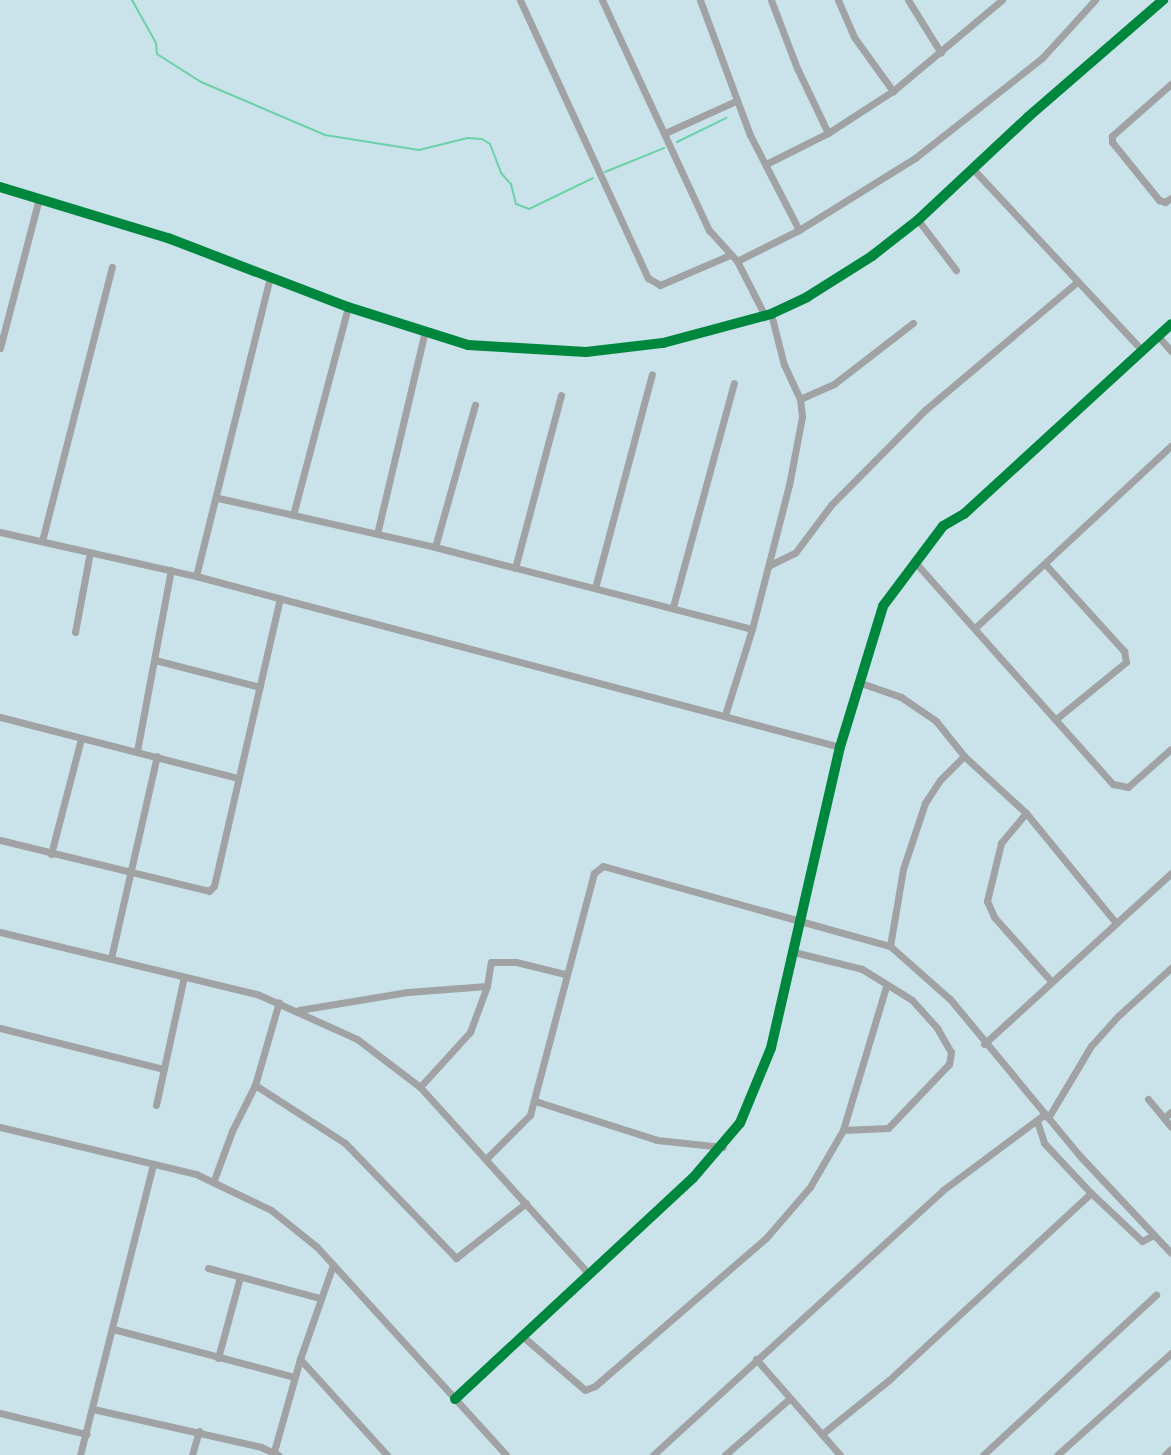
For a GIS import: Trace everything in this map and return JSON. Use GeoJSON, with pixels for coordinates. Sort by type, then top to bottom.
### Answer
{"type":"FeatureCollection","features":[{"type":"Feature","properties":{"kind":"street"},"geometry":{"type":"LineString","coordinates":[[520,0],[648,278],[660,285],[730,255]]}},
{"type":"Feature","properties":{"kind":"street"},"geometry":{"type":"LineString","coordinates":[[602,0],[709,230],[737,261],[768,315],[784,365],[800,399],[800,432],[770,565],[725,715]]}},
{"type":"Feature","properties":{"kind":"street"},"geometry":{"type":"LineString","coordinates":[[700,0],[736,101],[799,230]]}},
{"type":"Feature","properties":{"kind":"street"},"geometry":{"type":"LineString","coordinates":[[771,0],[797,68],[828,133]]}},
{"type":"Feature","properties":{"kind":"street"},"geometry":{"type":"LineString","coordinates":[[838,0],[854,37],[893,91]]}},
{"type":"Feature","properties":{"kind":"street"},"geometry":{"type":"LineString","coordinates":[[908,0],[941,53]]}},
{"type":"Feature","properties":{"kind":"street"},"geometry":{"type":"LineString","coordinates":[[985,0],[991,9]]}},
{"type":"Feature","properties":{"kind":"street"},"geometry":{"type":"LineString","coordinates":[[766,164],[828,133],[893,91],[1002,0]]}},
{"type":"Feature","properties":{"kind":"street"},"geometry":{"type":"LineString","coordinates":[[737,261],[799,230],[915,158],[1005,89],[1069,32],[1095,0]]}},
{"type":"Feature","properties":{"kind":"street"},"geometry":{"type":"LineString","coordinates":[[0,187],[168,238],[348,307],[468,345],[586,352],[663,343],[768,315],[833,281],[918,220],[1163,0]]}},
{"type":"Feature","properties":{"kind":"street"},"geometry":{"type":"LineString","coordinates":[[1171,84],[1112,136],[1112,142],[1159,200],[1165,202],[1171,198]]}},
{"type":"Feature","properties":{"kind":"street"},"geometry":{"type":"LineString","coordinates":[[665,133],[736,101]]}},
{"type":"Feature","properties":{"kind":"street"},"geometry":{"type":"LineString","coordinates":[[973,169],[1142,350]]}},
{"type":"Feature","properties":{"kind":"street"},"geometry":{"type":"LineString","coordinates":[[0,348],[39,198]]}},
{"type":"Feature","properties":{"kind":"street"},"geometry":{"type":"LineString","coordinates":[[918,220],[956,270]]}},
{"type":"Feature","properties":{"kind":"street"},"geometry":{"type":"LineString","coordinates":[[42,541],[112,267]]}},
{"type":"Feature","properties":{"kind":"street"},"geometry":{"type":"LineString","coordinates":[[196,576],[218,498],[270,277]]}},
{"type":"Feature","properties":{"kind":"street"},"geometry":{"type":"LineString","coordinates":[[770,565],[795,553],[831,505],[925,410],[1077,282]]}},
{"type":"Feature","properties":{"kind":"street"},"geometry":{"type":"LineString","coordinates":[[293,515],[348,307]]}},
{"type":"Feature","properties":{"kind":"street"},"geometry":{"type":"LineString","coordinates":[[800,399],[843,378],[913,323]]}},
{"type":"Feature","properties":{"kind":"street"},"geometry":{"type":"LineString","coordinates":[[455,1399],[723,1147],[740,1123],[759,1085],[794,952],[840,747],[883,606],[943,526],[964,514],[1171,324]]}},
{"type":"Feature","properties":{"kind":"street"},"geometry":{"type":"LineString","coordinates":[[377,534],[425,331]]}},
{"type":"Feature","properties":{"kind":"street"},"geometry":{"type":"LineString","coordinates":[[1158,336],[1171,351]]}},
{"type":"Feature","properties":{"kind":"street"},"geometry":{"type":"LineString","coordinates":[[595,588],[652,374]]}},
{"type":"Feature","properties":{"kind":"street"},"geometry":{"type":"LineString","coordinates":[[673,607],[734,383]]}},
{"type":"Feature","properties":{"kind":"street"},"geometry":{"type":"LineString","coordinates":[[515,568],[561,395]]}},
{"type":"Feature","properties":{"kind":"street"},"geometry":{"type":"LineString","coordinates":[[435,547],[475,405]]}},
{"type":"Feature","properties":{"kind":"street"},"geometry":{"type":"LineString","coordinates":[[976,627],[1171,446]]}},
{"type":"Feature","properties":{"kind":"street"},"geometry":{"type":"LineString","coordinates":[[218,498],[435,547],[752,629]]}},
{"type":"Feature","properties":{"kind":"street"},"geometry":{"type":"LineString","coordinates":[[0,532],[196,576],[840,747]]}},
{"type":"Feature","properties":{"kind":"street"},"geometry":{"type":"LineString","coordinates":[[75,632],[90,552]]}},
{"type":"Feature","properties":{"kind":"street"},"geometry":{"type":"LineString","coordinates":[[914,561],[1113,784],[1128,787],[1171,749]]}},
{"type":"Feature","properties":{"kind":"street"},"geometry":{"type":"LineString","coordinates":[[1045,564],[1124,651],[1126,662],[1056,719]]}},
{"type":"Feature","properties":{"kind":"street"},"geometry":{"type":"LineString","coordinates":[[137,751],[171,570]]}},
{"type":"Feature","properties":{"kind":"street"},"geometry":{"type":"LineString","coordinates":[[0,840],[209,891],[214,886],[280,598]]}},
{"type":"Feature","properties":{"kind":"street"},"geometry":{"type":"LineString","coordinates":[[155,660],[260,687]]}},
{"type":"Feature","properties":{"kind":"street"},"geometry":{"type":"LineString","coordinates":[[858,682],[919,707],[936,721],[964,756],[1026,813],[1116,923]]}},
{"type":"Feature","properties":{"kind":"street"},"geometry":{"type":"LineString","coordinates":[[0,717],[238,778]]}},
{"type":"Feature","properties":{"kind":"street"},"geometry":{"type":"LineString","coordinates":[[51,854],[81,739]]}},
{"type":"Feature","properties":{"kind":"street"},"geometry":{"type":"LineString","coordinates":[[111,958],[157,756]]}},
{"type":"Feature","properties":{"kind":"street"},"geometry":{"type":"LineString","coordinates":[[890,946],[903,869],[925,803],[940,780],[964,756]]}},
{"type":"Feature","properties":{"kind":"street"},"geometry":{"type":"LineString","coordinates":[[1026,813],[1001,843],[987,901],[994,917],[1051,981]]}},
{"type":"Feature","properties":{"kind":"street"},"geometry":{"type":"LineString","coordinates":[[487,1158],[527,1120],[535,1101],[565,974],[594,873],[603,866],[890,946],[933,982],[1047,1116],[1171,1253]]}},
{"type":"Feature","properties":{"kind":"street"},"geometry":{"type":"LineString","coordinates":[[984,1044],[1171,873]]}},
{"type":"Feature","properties":{"kind":"street"},"geometry":{"type":"LineString","coordinates":[[0,932],[279,1002],[357,1039],[420,1087],[588,1273]]}},
{"type":"Feature","properties":{"kind":"street"},"geometry":{"type":"LineString","coordinates":[[794,952],[862,969],[886,987],[912,1000],[937,1028],[952,1058],[888,1128],[843,1130]]}},
{"type":"Feature","properties":{"kind":"street"},"geometry":{"type":"LineString","coordinates":[[420,1087],[462,1044],[487,986],[489,967],[496,961],[565,974]]}},
{"type":"Feature","properties":{"kind":"street"},"geometry":{"type":"LineString","coordinates":[[653,1455],[943,1190],[1047,1116],[1091,1046],[1118,1016],[1171,968]]}},
{"type":"Feature","properties":{"kind":"street"},"geometry":{"type":"LineString","coordinates":[[156,1105],[184,977]]}},
{"type":"Feature","properties":{"kind":"street"},"geometry":{"type":"LineString","coordinates":[[298,1010],[408,992],[487,986]]}},
{"type":"Feature","properties":{"kind":"street"},"geometry":{"type":"LineString","coordinates":[[521,1335],[585,1390],[595,1386],[766,1238],[810,1187],[843,1130],[886,987]]}},
{"type":"Feature","properties":{"kind":"street"},"geometry":{"type":"LineString","coordinates":[[214,1180],[232,1131],[255,1085],[279,1002]]}},
{"type":"Feature","properties":{"kind":"street"},"geometry":{"type":"LineString","coordinates":[[0,1028],[163,1069]]}},
{"type":"Feature","properties":{"kind":"street"},"geometry":{"type":"LineString","coordinates":[[255,1085],[345,1143],[456,1258],[526,1203]]}},
{"type":"Feature","properties":{"kind":"street"},"geometry":{"type":"LineString","coordinates":[[1148,1099],[1171,1127]]}},
{"type":"Feature","properties":{"kind":"street"},"geometry":{"type":"LineString","coordinates":[[535,1101],[657,1140],[723,1147]]}},
{"type":"Feature","properties":{"kind":"street"},"geometry":{"type":"LineString","coordinates":[[1164,1118],[1171,1112]]}},
{"type":"Feature","properties":{"kind":"street"},"geometry":{"type":"LineString","coordinates":[[1037,1121],[1044,1143],[1091,1193],[1142,1241],[1154,1235]]}},
{"type":"Feature","properties":{"kind":"street"},"geometry":{"type":"LineString","coordinates":[[0,1127],[214,1180],[271,1210],[317,1247],[506,1455]]}},
{"type":"Feature","properties":{"kind":"street"},"geometry":{"type":"LineString","coordinates":[[80,1455],[153,1164]]}},
{"type":"Feature","properties":{"kind":"street"},"geometry":{"type":"LineString","coordinates":[[822,1434],[889,1380],[1091,1193]]}},
{"type":"Feature","properties":{"kind":"street"},"geometry":{"type":"LineString","coordinates":[[93,1409],[199,1431],[275,1454],[300,1359],[333,1265]]}},
{"type":"Feature","properties":{"kind":"street"},"geometry":{"type":"LineString","coordinates":[[208,1268],[320,1298]]}},
{"type":"Feature","properties":{"kind":"street"},"geometry":{"type":"LineString","coordinates":[[218,1358],[240,1277]]}},
{"type":"Feature","properties":{"kind":"street"},"geometry":{"type":"LineString","coordinates":[[983,1455],[1156,1295]]}},
{"type":"Feature","properties":{"kind":"street"},"geometry":{"type":"LineString","coordinates":[[113,1329],[295,1377]]}},
{"type":"Feature","properties":{"kind":"street"},"geometry":{"type":"LineString","coordinates":[[1057,1455],[1171,1353]]}},
{"type":"Feature","properties":{"kind":"street"},"geometry":{"type":"LineString","coordinates":[[300,1359],[387,1455]]}},
{"type":"Feature","properties":{"kind":"street"},"geometry":{"type":"LineString","coordinates":[[756,1359],[840,1455]]}},
{"type":"Feature","properties":{"kind":"street"},"geometry":{"type":"LineString","coordinates":[[725,1455],[790,1398]]}},
{"type":"Feature","properties":{"kind":"street"},"geometry":{"type":"LineString","coordinates":[[0,1413],[86,1434]]}},
{"type":"Feature","properties":{"kind":"street"},"geometry":{"type":"LineString","coordinates":[[192,1455],[199,1431]]}},
{"type":"Feature","properties":{"kind":"street"},"geometry":{"type":"LineString","coordinates":[[1165,1455],[1171,1449]]}},
{"type":"Feature","properties":{"kind":"waterway"},"geometry":{"type":"LineString","coordinates":[[132,0],[156,43],[157,54],[201,82],[325,135],[419,150],[468,138],[482,139],[490,144],[501,173],[511,184],[516,204],[529,209],[593,178]]}},
{"type":"Feature","properties":{"kind":"waterway"},"geometry":{"type":"LineString","coordinates":[[677,142],[726,118]]}},
{"type":"Feature","properties":{"kind":"waterway"},"geometry":{"type":"LineString","coordinates":[[605,172],[664,148]]}},
{"type":"Feature","properties":{"kind":"cycle path"},"geometry":{"type":"LineString","coordinates":[[0,187],[168,238],[348,307],[468,345],[586,352],[663,343],[771,314],[807,297],[872,256],[918,220],[1028,117],[1163,0]]}},
{"type":"Feature","properties":{"kind":"cycle path"},"geometry":{"type":"LineString","coordinates":[[455,1399],[693,1178],[740,1123],[771,1048],[840,747],[883,606],[943,526],[964,514],[1171,324]]}}]}
